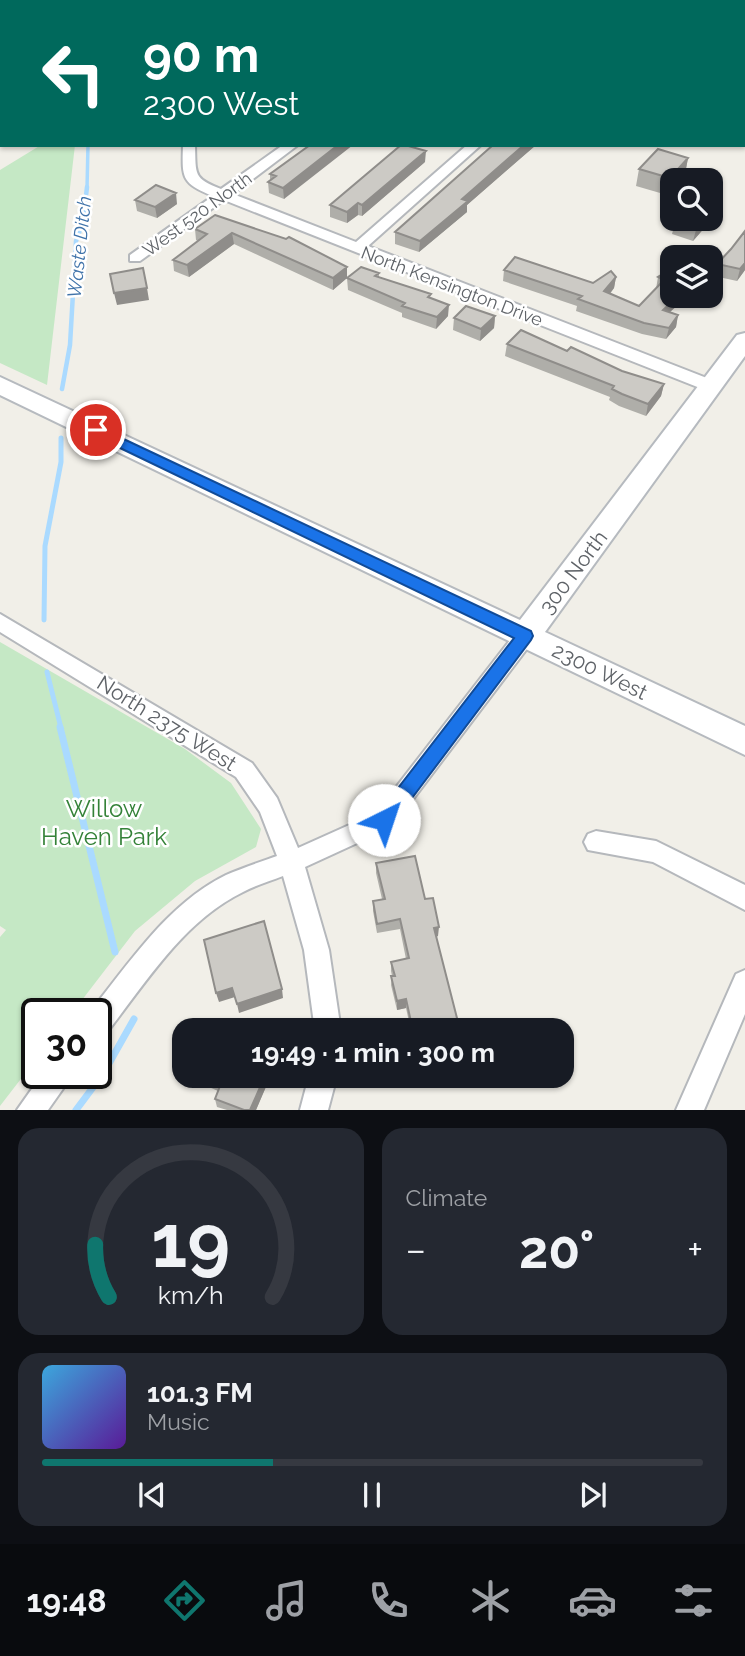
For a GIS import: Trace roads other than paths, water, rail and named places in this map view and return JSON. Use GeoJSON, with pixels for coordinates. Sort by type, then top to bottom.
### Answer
{"type":"FeatureCollection","features":[{"type":"Feature","properties":{"kind":"main road","name":"300 North"},"geometry":{"type":"LineString","coordinates":[[525,636],[745,340]]}},
{"type":"Feature","properties":{"kind":"main road","name":"2300 West"},"geometry":{"type":"LineString","coordinates":[[0,384],[745,741]]}},
{"type":"Feature","properties":{"kind":"street","name":"North Kensington Drive"},"geometry":{"type":"LineString","coordinates":[[189,147],[189,173],[195,184],[711,386]]}},
{"type":"Feature","properties":{"kind":"street","name":"West 520 North"},"geometry":{"type":"LineString","coordinates":[[135,258],[289,147]]}},
{"type":"Feature","properties":{"kind":"street"},"geometry":{"type":"LineString","coordinates":[[356,249],[473,147]]}},
{"type":"Feature","properties":{"kind":"street","name":"North 2375 West"},"geometry":{"type":"LineString","coordinates":[[0,622],[244,770],[270,808],[291,863],[322,979],[326,1018]]}},
{"type":"Feature","properties":{"kind":"street","name":"300 North"},"geometry":{"type":"LineString","coordinates":[[112,1006],[162,942],[188,915],[233,884],[291,863],[384,820],[525,636]]}},
{"type":"Feature","properties":{"kind":"street"},"geometry":{"type":"LineString","coordinates":[[596,842],[656,852],[745,898]]}},
{"type":"Feature","properties":{"kind":"street"},"geometry":{"type":"LineString","coordinates":[[690,1110],[745,983]]}},
{"type":"Feature","properties":{"kind":"street"},"geometry":{"type":"LineString","coordinates":[[314,1110],[320,1088]]}},
{"type":"Feature","properties":{"kind":"street"},"geometry":{"type":"LineString","coordinates":[[31,1110],[47,1089]]}},
{"type":"Feature","properties":{"kind":"waterway","name":"Waste Ditch"},"geometry":{"type":"LineString","coordinates":[[87,189],[88,147]]}},
{"type":"Feature","properties":{"kind":"waterway","name":"Waste Ditch"},"geometry":{"type":"LineString","coordinates":[[62,389],[70,345],[76,241],[83,222],[87,187]]}},
{"type":"Feature","properties":{"kind":"waterway","name":"Waste Ditch"},"geometry":{"type":"LineString","coordinates":[[44,620],[45,546],[61,462],[61,438]]}},
{"type":"Feature","properties":{"kind":"waterway","name":"Waste Ditch"},"geometry":{"type":"LineString","coordinates":[[47,672],[61,728]]}},
{"type":"Feature","properties":{"kind":"waterway","name":"Waste Ditch"},"geometry":{"type":"LineString","coordinates":[[60,727],[115,952]]}},
{"type":"Feature","properties":{"kind":"waterway","name":"Waste Ditch"},"geometry":{"type":"LineString","coordinates":[[76,1110],[103,1074],[134,1019]]}},
{"type":"Feature","properties":{"kind":"park label","name":"Willow Haven Park"},"geometry":{"type":"Point","coordinates":[104,822]}}]}
